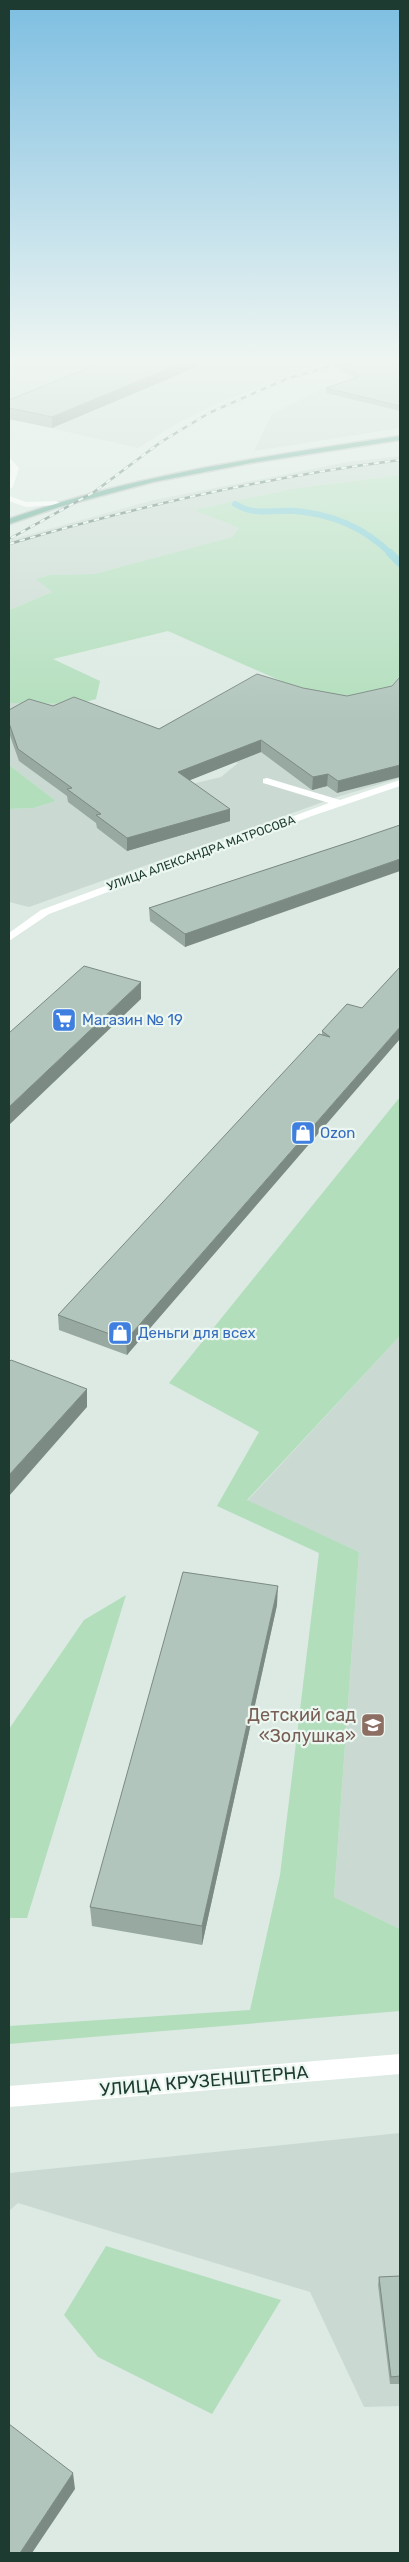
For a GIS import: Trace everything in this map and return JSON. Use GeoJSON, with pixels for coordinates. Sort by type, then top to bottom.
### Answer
{"type":"FeatureCollection","features":[{"type":"Feature","properties":{"kind":"main road"},"geometry":{"type":"LineString","coordinates":[[9,522],[56,503],[94,492],[136,484]]}},
{"type":"Feature","properties":{"kind":"street"},"geometry":{"type":"LineString","coordinates":[[9,498],[14,502],[33,505],[56,503]]}},
{"type":"Feature","properties":{"kind":"street"},"geometry":{"type":"LineString","coordinates":[[267,781],[339,803]]}},
{"type":"Feature","properties":{"kind":"street","name":"УЛИЦА АЛЕКСАНДРА МАТРОСОВА"},"geometry":{"type":"LineString","coordinates":[[9,938],[45,912],[339,803],[400,783]]}},
{"type":"Feature","properties":{"kind":"street","name":"УЛИЦА КРУЗЕНШТЕРНА"},"geometry":{"type":"LineString","coordinates":[[9,2097],[400,2064]]}},
{"type":"Feature","properties":{"kind":"shaded area"},"geometry":{"type":"Polygon","coordinates":[[[238,484],[333,484],[291,489],[195,510],[239,528],[234,537],[94,574],[50,575],[37,579],[52,592],[9,610],[9,540],[154,500],[238,484]]]}},
{"type":"Feature","properties":{"kind":"shaded area"},"geometry":{"type":"Polygon","coordinates":[[[400,689],[400,778],[337,797],[29,907],[9,902],[9,809],[34,808],[56,801],[9,765],[9,703],[79,704],[137,797],[221,777],[238,763],[213,754],[400,689]]]}},
{"type":"Feature","properties":{"kind":"shaded area","name":"Детский сад «Золушка»"},"geometry":{"type":"Polygon","coordinates":[[[400,1336],[400,1929],[334,1897],[359,1552],[247,1501],[400,1336]]]}},
{"type":"Feature","properties":{"kind":"shaded area"},"geometry":{"type":"Polygon","coordinates":[[[400,2133],[400,2406],[364,2407],[310,2292],[18,2203],[9,2211],[9,2173],[400,2133]]]}},
{"type":"Feature","properties":{"kind":"green space"},"geometry":{"type":"Polygon","coordinates":[[[333,484],[400,484],[400,689],[355,701],[308,693],[168,631],[53,659],[100,681],[96,699],[79,704],[9,703],[9,610],[52,592],[36,579],[50,575],[94,574],[233,537],[239,528],[194,510],[291,489],[333,484]]]}},
{"type":"Feature","properties":{"kind":"green space"},"geometry":{"type":"Polygon","coordinates":[[[9,765],[56,801],[34,808],[9,809],[9,765]]]}},
{"type":"Feature","properties":{"kind":"green space"},"geometry":{"type":"Polygon","coordinates":[[[400,1097],[400,1336],[247,1500],[359,1552],[334,1897],[400,1929],[400,2011],[9,2044],[9,2026],[250,2010],[280,1875],[319,1553],[217,1506],[259,1432],[169,1383],[400,1097]]]}},
{"type":"Feature","properties":{"kind":"green space"},"geometry":{"type":"Polygon","coordinates":[[[126,1595],[27,1918],[9,1918],[9,1729],[84,1620],[126,1595]]]}},
{"type":"Feature","properties":{"kind":"green space"},"geometry":{"type":"Polygon","coordinates":[[[106,2246],[281,2300],[212,2414],[98,2357],[64,2315],[106,2246]]]}},
{"type":"Feature","properties":{"kind":"building"},"geometry":{"type":"Polygon","coordinates":[[[257,674],[303,688],[347,696],[392,686],[400,677],[400,765],[338,781],[328,774],[313,777],[261,740],[178,772],[230,809],[127,838],[96,815],[101,814],[67,789],[72,788],[18,749],[9,723],[9,710],[29,699],[53,706],[74,697],[159,729],[257,674]]]}},
{"type":"Feature","properties":{"kind":"building"},"geometry":{"type":"Polygon","coordinates":[[[400,825],[400,859],[185,934],[149,908],[353,841],[400,825]]]}},
{"type":"Feature","properties":{"kind":"building"},"geometry":{"type":"Polygon","coordinates":[[[84,966],[141,982],[9,1107],[9,1033],[84,966]]]}},
{"type":"Feature","properties":{"kind":"building"},"geometry":{"type":"Polygon","coordinates":[[[400,967],[400,1027],[126,1340],[58,1315],[319,1034],[330,1037],[322,1031],[347,1004],[362,1008],[400,967]]]}},
{"type":"Feature","properties":{"kind":"building"},"geometry":{"type":"Polygon","coordinates":[[[11,1360],[87,1389],[9,1475],[9,1362],[11,1360]]]}},
{"type":"Feature","properties":{"kind":"building"},"geometry":{"type":"Polygon","coordinates":[[[183,1572],[278,1586],[202,1926],[90,1907],[183,1572]]]}},
{"type":"Feature","properties":{"kind":"building"},"geometry":{"type":"Polygon","coordinates":[[[400,2276],[400,2376],[391,2377],[379,2277],[400,2276]]]}},
{"type":"Feature","properties":{"kind":"building"},"geometry":{"type":"Polygon","coordinates":[[[9,2424],[73,2473],[20,2553],[9,2553],[9,2424]]]}},
{"type":"Feature","properties":{"kind":"waterway"},"geometry":{"type":"LineString","coordinates":[[235,504],[243,508],[264,512],[295,511],[335,519],[359,529],[391,554]]}},
{"type":"Feature","properties":{"kind":"waterway"},"geometry":{"type":"LineString","coordinates":[[391,554],[400,563]]}},
{"type":"Feature","properties":{"kind":"railway"},"geometry":{"type":"LineString","coordinates":[[11,538],[94,492],[105,484]]}},
{"type":"Feature","properties":{"kind":"railway"},"geometry":{"type":"LineString","coordinates":[[9,544],[154,505],[254,484]]}},
{"type":"Feature","properties":{"kind":"place","name":"Магазин № 19"},"geometry":{"type":"Point","coordinates":[64,1020]}},
{"type":"Feature","properties":{"kind":"place","name":"Ozon"},"geometry":{"type":"Point","coordinates":[303,1133]}},
{"type":"Feature","properties":{"kind":"place","name":"Деньги для всех"},"geometry":{"type":"Point","coordinates":[120,1333]}},
{"type":"Feature","properties":{"kind":"place","name":"Детский сад «Золушка»"},"geometry":{"type":"Point","coordinates":[373,1725]}}]}
